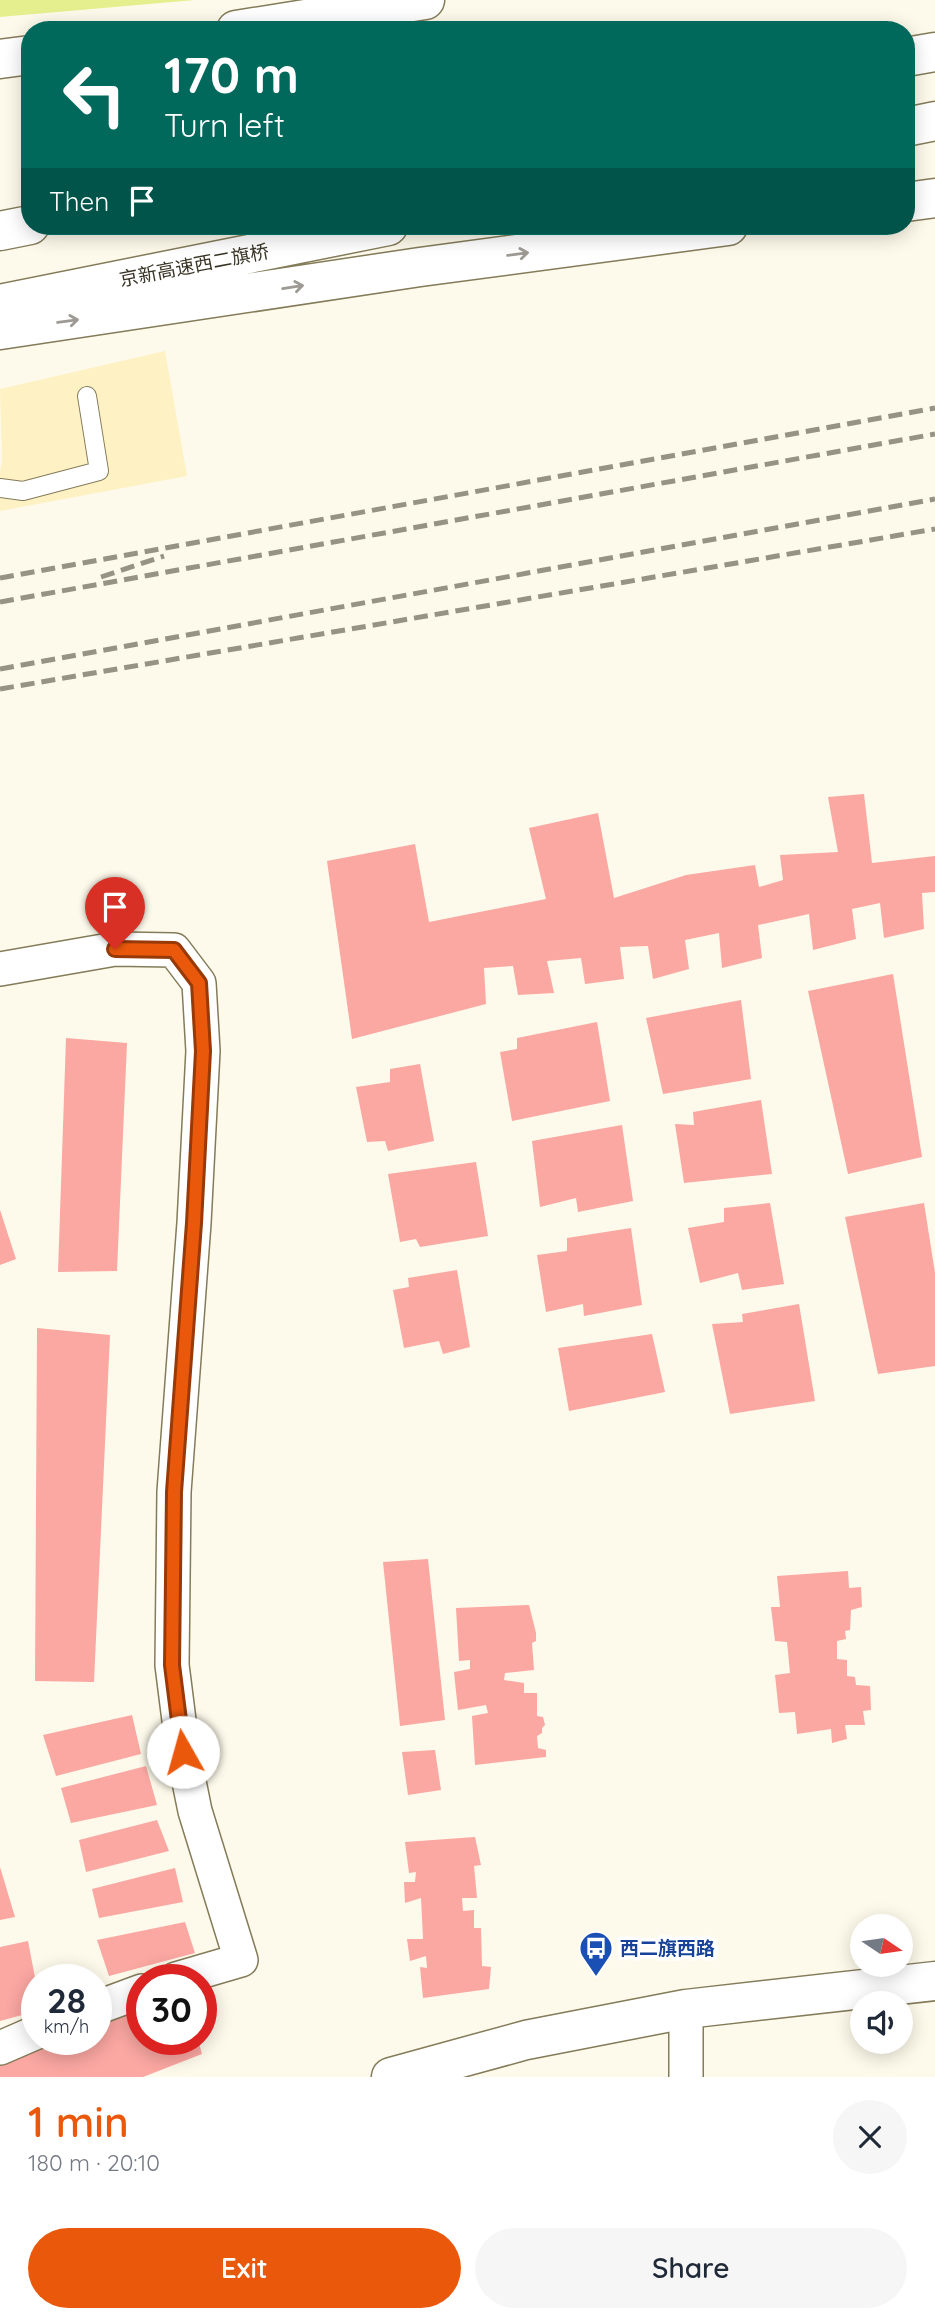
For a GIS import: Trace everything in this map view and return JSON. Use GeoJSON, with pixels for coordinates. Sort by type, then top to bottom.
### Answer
{"type":"FeatureCollection","features":[{"type":"Feature","properties":{"kind":"main road"},"geometry":{"type":"LineString","coordinates":[[293,21],[425,0]]}},
{"type":"Feature","properties":{"kind":"main road"},"geometry":{"type":"LineString","coordinates":[[915,55],[935,52]]}},
{"type":"Feature","properties":{"kind":"main road"},"geometry":{"type":"LineString","coordinates":[[0,59],[21,56]]}},
{"type":"Feature","properties":{"kind":"main road"},"geometry":{"type":"LineString","coordinates":[[915,125],[935,121]]}},
{"type":"Feature","properties":{"kind":"main road"},"geometry":{"type":"LineString","coordinates":[[915,201],[935,198]]}},
{"type":"Feature","properties":{"kind":"main road"},"geometry":{"type":"LineString","coordinates":[[0,231],[21,227]]}},
{"type":"Feature","properties":{"kind":"main road","name":"京新高速西二旗桥"},"geometry":{"type":"LineString","coordinates":[[0,304],[342,235]]}},
{"type":"Feature","properties":{"kind":"main road"},"geometry":{"type":"LineString","coordinates":[[0,330],[421,267],[660,235]]}},
{"type":"Feature","properties":{"kind":"main road"},"geometry":{"type":"LineString","coordinates":[[391,2077],[526,2040],[686,2009],[935,1981]]}},
{"type":"Feature","properties":{"kind":"street"},"geometry":{"type":"LineString","coordinates":[[0,969],[115,949],[174,950],[199,983],[203,1051],[194,1223],[174,1492],[172,1665],[183,1752],[195,1811],[241,1960],[217,1967]]}},
{"type":"Feature","properties":{"kind":"street"},"geometry":{"type":"LineString","coordinates":[[686,2009],[686,2077]]}},
{"type":"Feature","properties":{"kind":"street"},"geometry":{"type":"LineString","coordinates":[[0,2048],[21,2039]]}},
{"type":"Feature","properties":{"kind":"lane"},"geometry":{"type":"LineString","coordinates":[[0,488],[23,491],[99,471],[87,396]]}},
{"type":"Feature","properties":{"kind":"shaded area"},"geometry":{"type":"Polygon","coordinates":[[[165,351],[187,476],[0,511],[0,389],[165,351]]]}},
{"type":"Feature","properties":{"kind":"green space"},"geometry":{"type":"Polygon","coordinates":[[[0,0],[195,0],[0,17],[0,0]]]}},
{"type":"Feature","properties":{"kind":"building"},"geometry":{"type":"Polygon","coordinates":[[[864,794],[872,863],[935,856],[935,892],[922,893],[924,929],[884,938],[880,903],[852,909],[856,939],[813,950],[809,914],[758,925],[762,958],[722,968],[719,933],[685,940],[689,969],[653,979],[648,946],[620,947],[624,979],[585,984],[581,958],[547,961],[554,993],[518,995],[513,966],[484,968],[486,1004],[352,1039],[327,861],[415,844],[429,922],[546,899],[529,828],[598,813],[614,898],[686,875],[755,865],[759,887],[783,880],[780,855],[838,852],[828,797],[864,794]]]}},
{"type":"Feature","properties":{"kind":"building"},"geometry":{"type":"Polygon","coordinates":[[[893,974],[922,1157],[848,1174],[808,991],[893,974]]]}},
{"type":"Feature","properties":{"kind":"building"},"geometry":{"type":"Polygon","coordinates":[[[741,1000],[751,1079],[663,1094],[646,1018],[741,1000]]]}},
{"type":"Feature","properties":{"kind":"building"},"geometry":{"type":"Polygon","coordinates":[[[597,1022],[610,1101],[512,1121],[500,1052],[517,1049],[517,1038],[597,1022]]]}},
{"type":"Feature","properties":{"kind":"building"},"geometry":{"type":"Polygon","coordinates":[[[66,1038],[127,1043],[117,1271],[58,1272],[66,1038]]]}},
{"type":"Feature","properties":{"kind":"building"},"geometry":{"type":"Polygon","coordinates":[[[420,1064],[434,1141],[388,1151],[385,1141],[367,1142],[356,1087],[390,1082],[390,1069],[420,1064]]]}},
{"type":"Feature","properties":{"kind":"building"},"geometry":{"type":"Polygon","coordinates":[[[761,1100],[772,1174],[684,1183],[675,1124],[694,1125],[693,1112],[761,1100]]]}},
{"type":"Feature","properties":{"kind":"building"},"geometry":{"type":"Polygon","coordinates":[[[622,1125],[633,1201],[578,1212],[576,1198],[540,1207],[532,1141],[622,1125]]]}},
{"type":"Feature","properties":{"kind":"building"},"geometry":{"type":"Polygon","coordinates":[[[476,1162],[488,1236],[420,1247],[416,1239],[400,1242],[388,1174],[476,1162]]]}},
{"type":"Feature","properties":{"kind":"building"},"geometry":{"type":"Polygon","coordinates":[[[770,1203],[784,1284],[742,1290],[738,1273],[700,1283],[688,1228],[724,1222],[724,1208],[770,1203]]]}},
{"type":"Feature","properties":{"kind":"building"},"geometry":{"type":"Polygon","coordinates":[[[924,1203],[935,1273],[935,1366],[878,1374],[845,1217],[924,1203]]]}},
{"type":"Feature","properties":{"kind":"building"},"geometry":{"type":"Polygon","coordinates":[[[0,1210],[16,1259],[0,1265],[0,1210]]]}},
{"type":"Feature","properties":{"kind":"building"},"geometry":{"type":"Polygon","coordinates":[[[631,1228],[642,1305],[584,1316],[583,1304],[546,1312],[537,1255],[567,1251],[567,1238],[631,1228]]]}},
{"type":"Feature","properties":{"kind":"building"},"geometry":{"type":"Polygon","coordinates":[[[457,1270],[470,1347],[443,1354],[439,1341],[404,1348],[393,1290],[409,1287],[408,1278],[457,1270]]]}},
{"type":"Feature","properties":{"kind":"building"},"geometry":{"type":"Polygon","coordinates":[[[799,1304],[815,1401],[730,1414],[712,1324],[743,1322],[742,1314],[799,1304]]]}},
{"type":"Feature","properties":{"kind":"building"},"geometry":{"type":"Polygon","coordinates":[[[37,1328],[110,1335],[94,1682],[35,1681],[37,1328]]]}},
{"type":"Feature","properties":{"kind":"building"},"geometry":{"type":"Polygon","coordinates":[[[652,1334],[665,1392],[569,1411],[558,1348],[652,1334]]]}},
{"type":"Feature","properties":{"kind":"building"},"geometry":{"type":"Polygon","coordinates":[[[428,1559],[445,1720],[400,1726],[383,1562],[428,1559]]]}},
{"type":"Feature","properties":{"kind":"building"},"geometry":{"type":"Polygon","coordinates":[[[848,1571],[849,1588],[861,1587],[862,1607],[851,1610],[850,1630],[845,1631],[846,1639],[837,1641],[837,1659],[847,1660],[847,1676],[855,1677],[856,1685],[870,1686],[871,1710],[863,1711],[865,1725],[845,1725],[847,1739],[832,1743],[831,1729],[797,1734],[795,1712],[779,1713],[775,1675],[790,1673],[787,1642],[775,1641],[771,1607],[780,1607],[777,1576],[848,1571]]]}},
{"type":"Feature","properties":{"kind":"building"},"geometry":{"type":"Polygon","coordinates":[[[529,1605],[536,1633],[536,1641],[532,1643],[534,1670],[505,1673],[504,1680],[524,1683],[524,1693],[537,1693],[537,1716],[543,1717],[545,1725],[542,1733],[537,1736],[538,1748],[546,1750],[546,1757],[475,1765],[472,1716],[488,1713],[486,1705],[458,1710],[454,1672],[470,1669],[470,1660],[459,1661],[456,1608],[529,1605]]]}},
{"type":"Feature","properties":{"kind":"building"},"geometry":{"type":"Polygon","coordinates":[[[132,1715],[141,1754],[56,1776],[43,1735],[132,1715]]]}},
{"type":"Feature","properties":{"kind":"building"},"geometry":{"type":"Polygon","coordinates":[[[435,1750],[441,1790],[408,1795],[402,1752],[435,1750]]]}},
{"type":"Feature","properties":{"kind":"building"},"geometry":{"type":"Polygon","coordinates":[[[146,1766],[157,1805],[71,1823],[61,1788],[146,1766]]]}},
{"type":"Feature","properties":{"kind":"building"},"geometry":{"type":"Polygon","coordinates":[[[157,1820],[169,1851],[86,1872],[79,1840],[157,1820]]]}},
{"type":"Feature","properties":{"kind":"building"},"geometry":{"type":"Polygon","coordinates":[[[475,1837],[481,1865],[474,1866],[477,1898],[462,1898],[463,1911],[474,1910],[474,1928],[481,1928],[482,1966],[491,1967],[489,1989],[423,1998],[420,1967],[427,1968],[426,1956],[410,1961],[407,1939],[423,1939],[421,1898],[405,1903],[404,1882],[415,1882],[416,1872],[409,1873],[405,1842],[475,1837]]]}},
{"type":"Feature","properties":{"kind":"building"},"geometry":{"type":"Polygon","coordinates":[[[0,1867],[15,1917],[0,1920],[0,1867]]]}},
{"type":"Feature","properties":{"kind":"building"},"geometry":{"type":"Polygon","coordinates":[[[175,1868],[183,1902],[99,1918],[92,1889],[175,1868]]]}},
{"type":"Feature","properties":{"kind":"building"},"geometry":{"type":"Polygon","coordinates":[[[185,1922],[195,1953],[154,1964],[126,1964],[126,1971],[112,1975],[112,1964],[105,1964],[97,1940],[185,1922]]]}},
{"type":"Feature","properties":{"kind":"building"},"geometry":{"type":"Polygon","coordinates":[[[28,1941],[32,1964],[21,1964],[21,2015],[0,2021],[0,1947],[28,1941]]]}},
{"type":"Feature","properties":{"kind":"building"},"geometry":{"type":"Polygon","coordinates":[[[126,2015],[126,2055],[199,2055],[143,2077],[0,2077],[0,2064],[24,2055],[112,2055],[112,2021],[126,2015]]]}},
{"type":"Feature","properties":{"kind":"railway"},"geometry":{"type":"LineString","coordinates":[[0,578],[935,408]]}},
{"type":"Feature","properties":{"kind":"railway"},"geometry":{"type":"LineString","coordinates":[[0,602],[935,434]]}},
{"type":"Feature","properties":{"kind":"railway"},"geometry":{"type":"LineString","coordinates":[[0,669],[935,499]]}},
{"type":"Feature","properties":{"kind":"railway"},"geometry":{"type":"LineString","coordinates":[[0,689],[935,529]]}},
{"type":"Feature","properties":{"kind":"railway"},"geometry":{"type":"LineString","coordinates":[[101,577],[164,556]]}},
{"type":"Feature","properties":{"kind":"place","name":"西二旗西路"},"geometry":{"type":"Point","coordinates":[596,1978]}},
{"type":"Feature","properties":{"kind":"route"},"geometry":{"type":"LineString","coordinates":[[115,949],[174,950],[199,983],[203,1051],[194,1223],[174,1492],[172,1665],[183,1752]]}}]}
